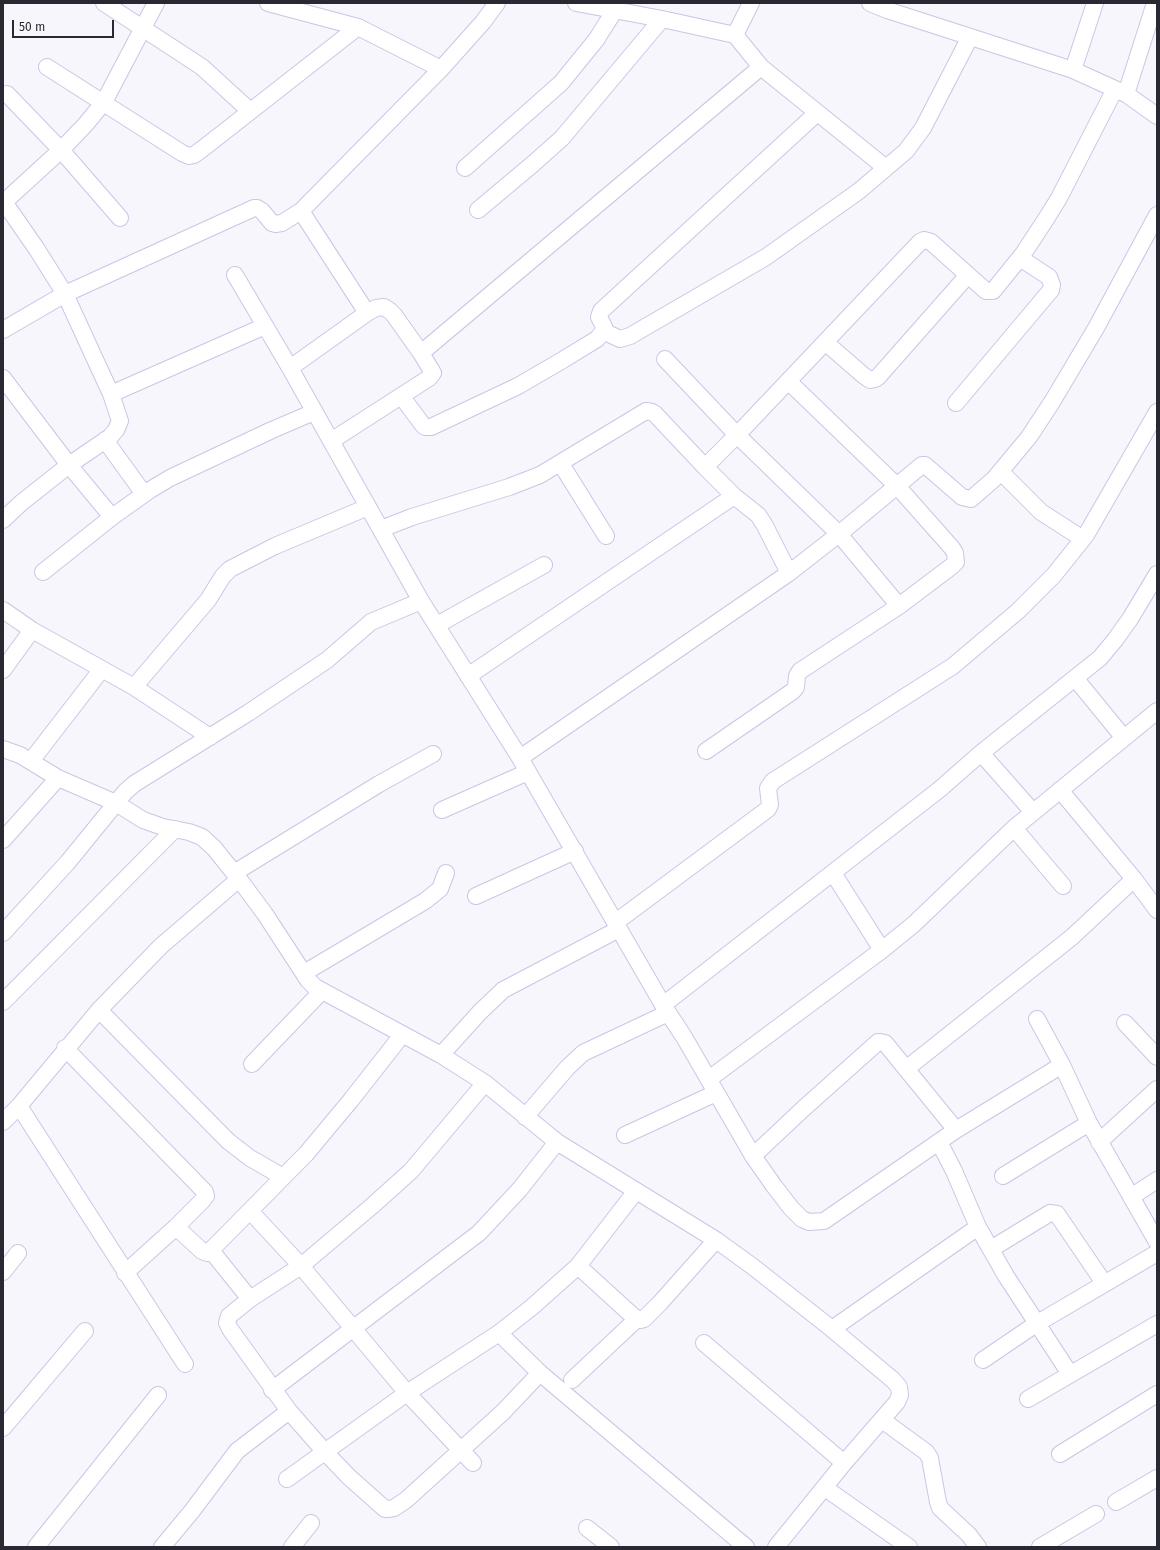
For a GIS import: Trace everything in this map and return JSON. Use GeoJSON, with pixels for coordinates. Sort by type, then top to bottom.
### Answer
{"type":"FeatureCollection","features":[{"type":"Feature","properties":{"kind":"street"},"geometry":{"type":"LineString","coordinates":[[104,3],[202,67],[250,111]]}},
{"type":"Feature","properties":{"kind":"street"},"geometry":{"type":"LineString","coordinates":[[3,520],[69,465],[105,440],[116,430],[120,421],[111,394],[65,294],[36,248],[3,203],[61,150],[104,102],[156,3]]}},
{"type":"Feature","properties":{"kind":"street"},"geometry":{"type":"LineString","coordinates":[[268,3],[358,27],[441,69]]}},
{"type":"Feature","properties":{"kind":"street"},"geometry":{"type":"LineString","coordinates":[[3,330],[65,294],[254,208],[262,211],[272,223],[275,224],[282,223],[301,211],[441,69],[483,22],[497,3]]}},
{"type":"Feature","properties":{"kind":"street"},"geometry":{"type":"LineString","coordinates":[[576,3],[662,19],[735,35],[761,67],[886,168]]}},
{"type":"Feature","properties":{"kind":"street"},"geometry":{"type":"LineString","coordinates":[[735,35],[751,3]]}},
{"type":"Feature","properties":{"kind":"street"},"geometry":{"type":"LineString","coordinates":[[870,3],[892,7],[970,37],[1073,70],[1121,91],[1157,116]]}},
{"type":"Feature","properties":{"kind":"street"},"geometry":{"type":"LineString","coordinates":[[1073,70],[1095,3]]}},
{"type":"Feature","properties":{"kind":"street"},"geometry":{"type":"LineString","coordinates":[[705,467],[920,242],[924,240],[931,242],[986,291],[993,291],[1020,258],[1059,198],[1121,91],[1155,3]]}},
{"type":"Feature","properties":{"kind":"street"},"geometry":{"type":"LineString","coordinates":[[465,168],[561,83],[596,40],[615,10]]}},
{"type":"Feature","properties":{"kind":"street"},"geometry":{"type":"LineString","coordinates":[[478,210],[562,138],[662,19]]}},
{"type":"Feature","properties":{"kind":"street"},"geometry":{"type":"LineString","coordinates":[[47,67],[189,156],[194,155],[201,150],[358,27]]}},
{"type":"Feature","properties":{"kind":"street"},"geometry":{"type":"LineString","coordinates":[[605,332],[620,339],[630,336],[766,257],[859,192],[906,151],[923,128],[970,37]]}},
{"type":"Feature","properties":{"kind":"street"},"geometry":{"type":"LineString","coordinates":[[421,353],[761,67]]}},
{"type":"Feature","properties":{"kind":"street"},"geometry":{"type":"LineString","coordinates":[[7,94],[61,150],[120,218]]}},
{"type":"Feature","properties":{"kind":"street"},"geometry":{"type":"LineString","coordinates":[[605,332],[605,328],[599,317],[601,311],[817,113]]}},
{"type":"Feature","properties":{"kind":"street"},"geometry":{"type":"LineString","coordinates":[[301,211],[367,312]]}},
{"type":"Feature","properties":{"kind":"street"},"geometry":{"type":"LineString","coordinates":[[520,758],[789,573],[839,534],[919,467],[925,465],[962,497],[971,499],[1001,472],[1029,437],[1052,402],[1096,328],[1157,215]]}},
{"type":"Feature","properties":{"kind":"street"},"geometry":{"type":"LineString","coordinates":[[956,403],[1051,290],[1052,285],[1049,277],[1020,258]]}},
{"type":"Feature","properties":{"kind":"street"},"geometry":{"type":"LineString","coordinates":[[235,275],[290,368],[421,601],[520,758],[753,1156],[791,1208],[802,1219],[815,1223],[824,1221],[956,1130],[1062,1065]]}},
{"type":"Feature","properties":{"kind":"street"},"geometry":{"type":"LineString","coordinates":[[825,342],[863,375],[870,380],[875,379],[968,275]]}},
{"type":"Feature","properties":{"kind":"street"},"geometry":{"type":"LineString","coordinates":[[290,368],[367,312],[376,308],[384,308],[390,311],[421,353],[433,373],[429,378],[402,397],[331,441]]}},
{"type":"Feature","properties":{"kind":"street"},"geometry":{"type":"LineString","coordinates":[[111,394],[264,326]]}},
{"type":"Feature","properties":{"kind":"street"},"geometry":{"type":"LineString","coordinates":[[402,397],[422,424],[425,427],[431,427],[476,407],[534,377],[589,344],[605,332]]}},
{"type":"Feature","properties":{"kind":"street"},"geometry":{"type":"LineString","coordinates":[[665,359],[737,435],[839,534],[899,606]]}},
{"type":"Feature","properties":{"kind":"street"},"geometry":{"type":"LineString","coordinates":[[3,378],[69,465],[112,517]]}},
{"type":"Feature","properties":{"kind":"street"},"geometry":{"type":"LineString","coordinates":[[706,751],[793,691],[796,688],[797,676],[800,671],[899,606],[956,562],[952,548],[897,486],[788,381]]}},
{"type":"Feature","properties":{"kind":"street"},"geometry":{"type":"LineString","coordinates":[[381,529],[412,517],[510,487],[540,475],[646,411],[649,411],[655,414],[734,496],[758,515],[789,573]]}},
{"type":"Feature","properties":{"kind":"street"},"geometry":{"type":"LineString","coordinates":[[43,572],[112,517],[144,494],[170,478],[314,412]]}},
{"type":"Feature","properties":{"kind":"street"},"geometry":{"type":"LineString","coordinates":[[441,1055],[502,990],[618,926],[768,809],[770,805],[768,788],[772,781],[953,666],[970,653],[1036,594],[1071,555],[1098,515],[1157,412]]}},
{"type":"Feature","properties":{"kind":"street"},"geometry":{"type":"LineString","coordinates":[[105,440],[144,494]]}},
{"type":"Feature","properties":{"kind":"street"},"geometry":{"type":"LineString","coordinates":[[560,464],[606,536]]}},
{"type":"Feature","properties":{"kind":"street"},"geometry":{"type":"LineString","coordinates":[[1001,472],[1041,512],[1082,539]]}},
{"type":"Feature","properties":{"kind":"street"},"geometry":{"type":"LineString","coordinates":[[468,676],[734,496]]}},
{"type":"Feature","properties":{"kind":"street"},"geometry":{"type":"LineString","coordinates":[[134,687],[208,600],[230,569],[275,546],[368,507]]}},
{"type":"Feature","properties":{"kind":"street"},"geometry":{"type":"LineString","coordinates":[[437,625],[544,565]]}},
{"type":"Feature","properties":{"kind":"street"},"geometry":{"type":"LineString","coordinates":[[525,1116],[567,1068],[583,1053],[666,1009],[833,873],[940,789],[981,753],[1100,658],[1115,640],[1157,574]]}},
{"type":"Feature","properties":{"kind":"street"},"geometry":{"type":"LineString","coordinates":[[3,933],[68,862],[125,792],[134,784],[210,737],[327,660],[371,622],[421,601]]}},
{"type":"Feature","properties":{"kind":"street"},"geometry":{"type":"LineString","coordinates":[[3,610],[32,630],[134,687],[210,737]]}},
{"type":"Feature","properties":{"kind":"street"},"geometry":{"type":"LineString","coordinates":[[3,670],[32,630]]}},
{"type":"Feature","properties":{"kind":"street"},"geometry":{"type":"LineString","coordinates":[[31,761],[102,669]]}},
{"type":"Feature","properties":{"kind":"street"},"geometry":{"type":"LineString","coordinates":[[1075,678],[1124,738]]}},
{"type":"Feature","properties":{"kind":"street"},"geometry":{"type":"LineString","coordinates":[[709,1079],[882,950],[914,924],[1014,828],[1157,711]]}},
{"type":"Feature","properties":{"kind":"street"},"geometry":{"type":"LineString","coordinates":[[3,749],[31,761],[58,778],[116,803],[143,820],[163,827],[189,832],[202,838],[214,848],[237,876],[315,987],[441,1055],[485,1083],[557,1142],[716,1240],[752,1266],[832,1329],[893,1380],[898,1387],[900,1395],[897,1402],[844,1463],[776,1547]]}},
{"type":"Feature","properties":{"kind":"street"},"geometry":{"type":"LineString","coordinates":[[981,753],[1033,812]]}},
{"type":"Feature","properties":{"kind":"street"},"geometry":{"type":"LineString","coordinates":[[3,1122],[19,1106],[65,1048],[98,1010],[162,946],[237,876],[366,792],[433,754]]}},
{"type":"Feature","properties":{"kind":"street"},"geometry":{"type":"LineString","coordinates":[[442,810],[528,772]]}},
{"type":"Feature","properties":{"kind":"street"},"geometry":{"type":"LineString","coordinates":[[3,840],[58,778]]}},
{"type":"Feature","properties":{"kind":"street"},"geometry":{"type":"LineString","coordinates":[[1060,790],[1134,879],[1157,910]]}},
{"type":"Feature","properties":{"kind":"street"},"geometry":{"type":"LineString","coordinates":[[1014,828],[1063,886]]}},
{"type":"Feature","properties":{"kind":"street"},"geometry":{"type":"LineString","coordinates":[[3,1002],[175,829]]}},
{"type":"Feature","properties":{"kind":"street"},"geometry":{"type":"LineString","coordinates":[[476,896],[575,851]]}},
{"type":"Feature","properties":{"kind":"street"},"geometry":{"type":"LineString","coordinates":[[304,973],[425,901],[440,889],[446,873]]}},
{"type":"Feature","properties":{"kind":"street"},"geometry":{"type":"LineString","coordinates":[[833,873],[882,950]]}},
{"type":"Feature","properties":{"kind":"street"},"geometry":{"type":"LineString","coordinates":[[906,1069],[1072,937],[1134,879]]}},
{"type":"Feature","properties":{"kind":"street"},"geometry":{"type":"LineString","coordinates":[[252,1064],[322,992]]}},
{"type":"Feature","properties":{"kind":"street"},"geometry":{"type":"LineString","coordinates":[[98,1010],[228,1140],[250,1158],[283,1177]]}},
{"type":"Feature","properties":{"kind":"street"},"geometry":{"type":"LineString","coordinates":[[1037,1019],[1062,1065],[1099,1142],[1157,1242]]}},
{"type":"Feature","properties":{"kind":"street"},"geometry":{"type":"LineString","coordinates":[[1126,1023],[1157,1058]]}},
{"type":"Feature","properties":{"kind":"street"},"geometry":{"type":"LineString","coordinates":[[212,1253],[214,1246],[306,1154],[402,1035]]}},
{"type":"Feature","properties":{"kind":"street"},"geometry":{"type":"LineString","coordinates":[[753,1156],[878,1042],[885,1043],[956,1130]]}},
{"type":"Feature","properties":{"kind":"street"},"geometry":{"type":"LineString","coordinates":[[65,1048],[205,1192],[206,1196],[202,1201],[176,1227],[125,1273]]}},
{"type":"Feature","properties":{"kind":"street"},"geometry":{"type":"LineString","coordinates":[[485,1083],[411,1171],[372,1206],[300,1266],[250,1299],[229,1316],[227,1323],[272,1390],[289,1411],[349,1477],[385,1509],[394,1508],[406,1500],[503,1412],[540,1373]]}},
{"type":"Feature","properties":{"kind":"street"},"geometry":{"type":"LineString","coordinates":[[1099,1142],[1157,1089]]}},
{"type":"Feature","properties":{"kind":"street"},"geometry":{"type":"LineString","coordinates":[[625,1135],[716,1093]]}},
{"type":"Feature","properties":{"kind":"street"},"geometry":{"type":"LineString","coordinates":[[19,1106],[125,1273],[185,1364]]}},
{"type":"Feature","properties":{"kind":"street"},"geometry":{"type":"LineString","coordinates":[[1003,1176],[1089,1123]]}},
{"type":"Feature","properties":{"kind":"street"},"geometry":{"type":"LineString","coordinates":[[272,1390],[479,1233],[520,1189],[557,1142]]}},
{"type":"Feature","properties":{"kind":"street"},"geometry":{"type":"LineString","coordinates":[[940,1142],[978,1227],[1036,1324],[1070,1374]]}},
{"type":"Feature","properties":{"kind":"street"},"geometry":{"type":"LineString","coordinates":[[1131,1198],[1157,1180]]}},
{"type":"Feature","properties":{"kind":"street"},"geometry":{"type":"LineString","coordinates":[[287,1479],[407,1393],[499,1333],[532,1308],[578,1266],[636,1191]]}},
{"type":"Feature","properties":{"kind":"street"},"geometry":{"type":"LineString","coordinates":[[250,1211],[300,1266],[407,1393],[462,1449],[473,1463]]}},
{"type":"Feature","properties":{"kind":"street"},"geometry":{"type":"LineString","coordinates":[[991,1249],[1050,1213],[1057,1214],[1104,1283]]}},
{"type":"Feature","properties":{"kind":"street"},"geometry":{"type":"LineString","coordinates":[[176,1227],[202,1251],[212,1253],[250,1299]]}},
{"type":"Feature","properties":{"kind":"street"},"geometry":{"type":"LineString","coordinates":[[832,1329],[978,1227]]}},
{"type":"Feature","properties":{"kind":"street"},"geometry":{"type":"LineString","coordinates":[[578,1266],[637,1319],[644,1319],[716,1240]]}},
{"type":"Feature","properties":{"kind":"street"},"geometry":{"type":"LineString","coordinates":[[3,1272],[18,1253]]}},
{"type":"Feature","properties":{"kind":"street"},"geometry":{"type":"LineString","coordinates":[[983,1360],[1036,1324],[1157,1253]]}},
{"type":"Feature","properties":{"kind":"street"},"geometry":{"type":"LineString","coordinates":[[572,1380],[637,1319]]}},
{"type":"Feature","properties":{"kind":"street"},"geometry":{"type":"LineString","coordinates":[[1028,1399],[1157,1324]]}},
{"type":"Feature","properties":{"kind":"street"},"geometry":{"type":"LineString","coordinates":[[3,1428],[85,1331]]}},
{"type":"Feature","properties":{"kind":"street"},"geometry":{"type":"LineString","coordinates":[[499,1333],[540,1373],[746,1547]]}},
{"type":"Feature","properties":{"kind":"street"},"geometry":{"type":"LineString","coordinates":[[704,1343],[844,1463]]}},
{"type":"Feature","properties":{"kind":"street"},"geometry":{"type":"LineString","coordinates":[[1060,1454],[1157,1394]]}},
{"type":"Feature","properties":{"kind":"street"},"geometry":{"type":"LineString","coordinates":[[36,1547],[158,1395]]}},
{"type":"Feature","properties":{"kind":"street"},"geometry":{"type":"LineString","coordinates":[[162,1547],[192,1511],[237,1450],[289,1411]]}},
{"type":"Feature","properties":{"kind":"street"},"geometry":{"type":"LineString","coordinates":[[882,1420],[926,1452],[932,1464],[940,1508],[969,1535],[978,1547]]}},
{"type":"Feature","properties":{"kind":"street"},"geometry":{"type":"LineString","coordinates":[[1116,1502],[1157,1478]]}},
{"type":"Feature","properties":{"kind":"street"},"geometry":{"type":"LineString","coordinates":[[825,1488],[909,1547]]}},
{"type":"Feature","properties":{"kind":"street"},"geometry":{"type":"LineString","coordinates":[[1040,1547],[1096,1514]]}},
{"type":"Feature","properties":{"kind":"street"},"geometry":{"type":"LineString","coordinates":[[292,1547],[311,1523]]}},
{"type":"Feature","properties":{"kind":"street"},"geometry":{"type":"LineString","coordinates":[[588,1528],[611,1547]]}}]}
